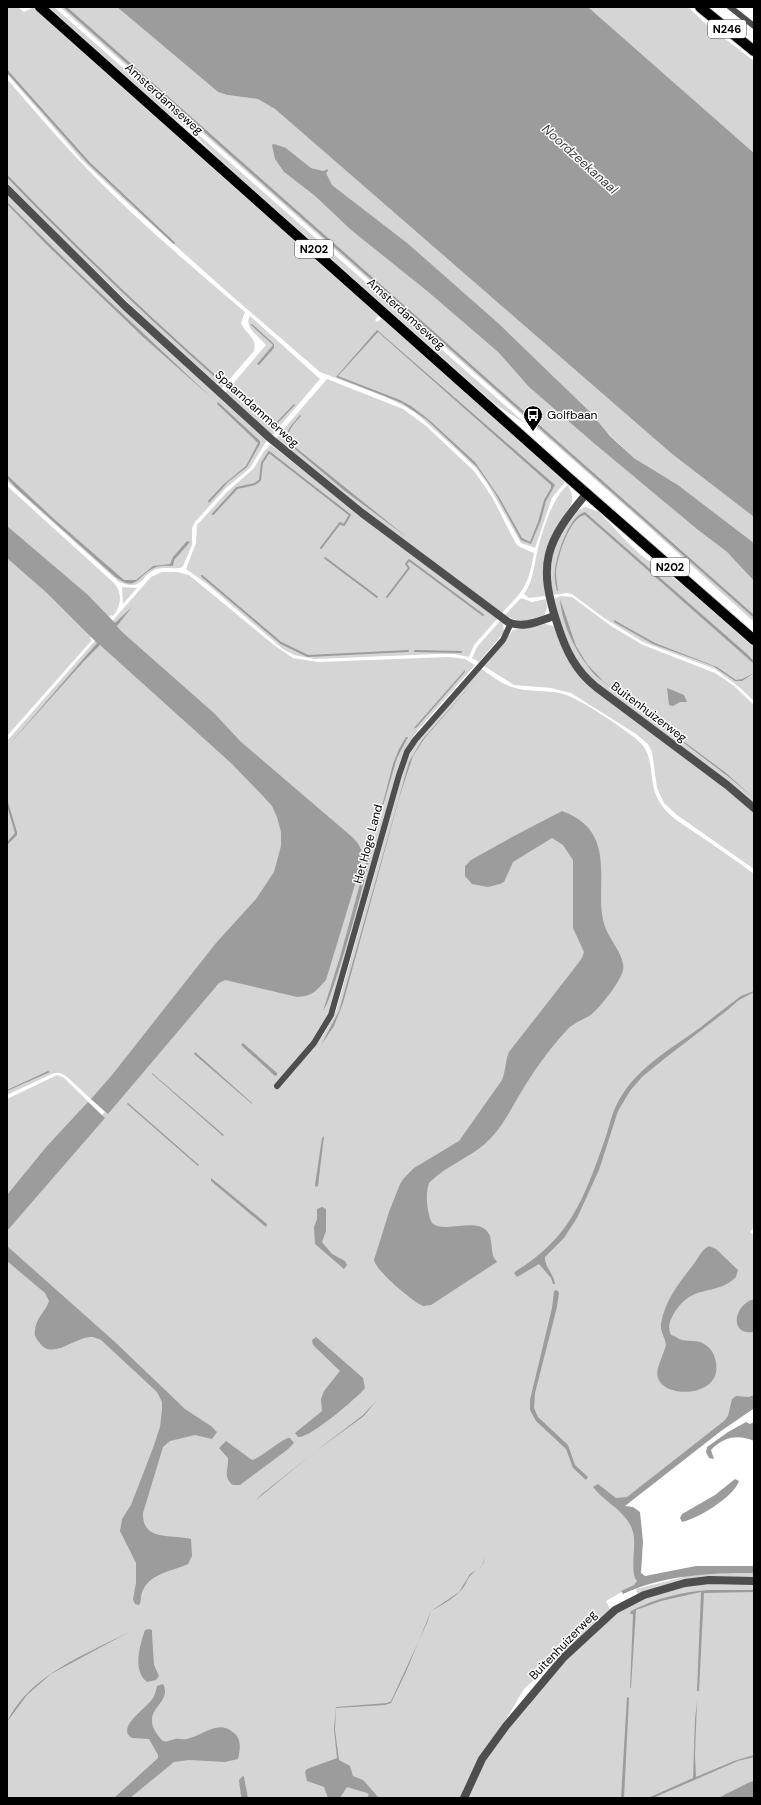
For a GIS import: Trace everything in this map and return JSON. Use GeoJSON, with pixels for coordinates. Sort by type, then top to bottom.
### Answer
{"type":"FeatureCollection","features":[{"type":"Feature","properties":{"kind":"main road","name":"Amsterdamseweg"},"geometry":{"type":"LineString","coordinates":[[40,7],[586,493],[754,640]]}},
{"type":"Feature","properties":{"kind":"main road","name":"N246"},"geometry":{"type":"LineString","coordinates":[[700,7],[754,51]]}},
{"type":"Feature","properties":{"kind":"street"},"geometry":{"type":"LineString","coordinates":[[730,7],[754,26]]}},
{"type":"Feature","properties":{"kind":"street","name":"Spaarndammerweg"},"geometry":{"type":"LineString","coordinates":[[7,189],[125,306],[271,439],[362,513],[511,623]]}},
{"type":"Feature","properties":{"kind":"street","name":"Buitenhuizerweg"},"geometry":{"type":"LineString","coordinates":[[586,493],[560,526],[546,567],[546,580],[554,616],[568,654],[578,669],[589,681],[727,785],[754,808]]}},
{"type":"Feature","properties":{"kind":"street"},"geometry":{"type":"LineString","coordinates":[[511,623],[525,625],[554,616]]}},
{"type":"Feature","properties":{"kind":"street","name":"Het Hoge Land"},"geometry":{"type":"LineString","coordinates":[[277,1086],[314,1042],[331,1015],[399,775],[407,752],[420,734],[503,640],[511,623]]}},
{"type":"Feature","properties":{"kind":"street","name":"Buitenhuizerweg"},"geometry":{"type":"LineString","coordinates":[[464,1798],[482,1759],[506,1726],[564,1657],[615,1610],[644,1595],[685,1584],[709,1580],[754,1581]]}},
{"type":"Feature","properties":{"kind":"shaded area"},"geometry":{"type":"Polygon","coordinates":[[[7,7],[18,7],[24,12],[34,7],[154,113],[185,144],[214,166],[379,315],[375,320],[377,322],[383,318],[451,377],[565,482],[552,498],[535,548],[521,543],[487,483],[476,468],[416,413],[386,397],[320,372],[233,297],[122,198],[82,160],[7,74],[7,7]]]}},
{"type":"Feature","properties":{"kind":"shaded area"},"geometry":{"type":"Polygon","coordinates":[[[47,7],[54,7],[526,424],[495,404],[220,160],[190,130],[161,108],[47,7]]]}},
{"type":"Feature","properties":{"kind":"shaded area"},"geometry":{"type":"Polygon","coordinates":[[[60,7],[117,7],[218,92],[227,95],[259,99],[275,109],[672,454],[754,517],[754,543],[678,485],[634,458],[406,242],[332,185],[324,171],[311,168],[286,148],[284,172],[315,196],[351,230],[427,291],[498,352],[529,387],[698,530],[727,552],[754,581],[754,622],[649,527],[60,7]]]}},
{"type":"Feature","properties":{"kind":"shaded area"},"geometry":{"type":"Polygon","coordinates":[[[588,7],[688,7],[707,25],[754,61],[754,153],[588,7]]]}},
{"type":"Feature","properties":{"kind":"shaded area"},"geometry":{"type":"Polygon","coordinates":[[[7,79],[69,149],[108,190],[166,244],[245,312],[241,323],[253,339],[255,346],[254,351],[221,389],[170,343],[7,185],[7,79]]]}},
{"type":"Feature","properties":{"kind":"shaded area"},"geometry":{"type":"Polygon","coordinates":[[[7,193],[267,440],[250,468],[226,488],[195,522],[192,528],[192,545],[183,566],[180,568],[157,569],[152,571],[138,584],[134,585],[127,585],[119,582],[7,481],[7,193]]]}},
{"type":"Feature","properties":{"kind":"shaded area"},"geometry":{"type":"Polygon","coordinates":[[[250,316],[320,379],[273,434],[271,434],[225,393],[266,345],[250,328],[248,320],[250,316]]]}},
{"type":"Feature","properties":{"kind":"shaded area"},"geometry":{"type":"Polygon","coordinates":[[[327,379],[403,409],[426,426],[474,471],[492,497],[516,544],[534,553],[530,573],[521,592],[502,613],[379,522],[276,438],[327,379]]]}},
{"type":"Feature","properties":{"kind":"shaded area"},"geometry":{"type":"Polygon","coordinates":[[[271,445],[357,513],[497,619],[474,645],[469,657],[454,654],[438,654],[315,659],[294,655],[283,649],[207,584],[186,569],[196,543],[197,525],[226,493],[254,468],[264,451],[271,445]]]}},
{"type":"Feature","properties":{"kind":"shaded area"},"geometry":{"type":"Polygon","coordinates":[[[568,485],[572,493],[572,502],[553,534],[547,551],[544,569],[545,596],[529,598],[524,594],[532,578],[538,548],[546,523],[553,505],[568,485]]]}},
{"type":"Feature","properties":{"kind":"shaded area"},"geometry":{"type":"Polygon","coordinates":[[[7,486],[114,583],[119,591],[120,600],[118,608],[113,616],[111,615],[90,638],[92,640],[7,736],[7,486]]]}},
{"type":"Feature","properties":{"kind":"shaded area"},"geometry":{"type":"Polygon","coordinates":[[[586,507],[599,512],[642,556],[684,586],[754,646],[754,701],[738,686],[715,669],[643,642],[604,618],[572,594],[567,593],[552,595],[549,575],[554,548],[568,522],[578,511],[586,507]]]}},
{"type":"Feature","properties":{"kind":"shaded area"},"geometry":{"type":"Polygon","coordinates":[[[162,572],[178,572],[189,575],[274,645],[293,658],[318,662],[449,657],[465,659],[475,665],[417,731],[404,752],[398,768],[328,1015],[314,1038],[289,1068],[293,1072],[324,1034],[336,1011],[405,764],[415,744],[481,669],[508,686],[518,689],[563,694],[571,697],[600,713],[635,738],[647,752],[655,793],[666,811],[681,824],[754,874],[754,1227],[750,1232],[754,1235],[754,1403],[620,1505],[634,1523],[639,1582],[606,1601],[610,1609],[524,1689],[473,1775],[462,1798],[7,1798],[7,1099],[57,1075],[63,1077],[102,1115],[105,1112],[66,1076],[60,1073],[54,1073],[7,1095],[7,741],[151,577],[162,572]]]}},
{"type":"Feature","properties":{"kind":"shaded area"},"geometry":{"type":"Polygon","coordinates":[[[122,587],[137,588],[123,604],[122,587]]]}},
{"type":"Feature","properties":{"kind":"shaded area"},"geometry":{"type":"Polygon","coordinates":[[[561,596],[572,597],[611,626],[643,645],[715,673],[734,686],[754,705],[754,804],[586,675],[569,649],[553,599],[561,596]]]}},
{"type":"Feature","properties":{"kind":"shaded area"},"geometry":{"type":"Polygon","coordinates":[[[521,598],[532,602],[546,599],[547,608],[545,614],[535,619],[525,621],[510,618],[505,615],[521,598]]]}},
{"type":"Feature","properties":{"kind":"shaded area"},"geometry":{"type":"Polygon","coordinates":[[[500,621],[503,623],[504,632],[479,662],[472,658],[477,647],[500,621]]]}},
{"type":"Feature","properties":{"kind":"shaded area"},"geometry":{"type":"Polygon","coordinates":[[[545,624],[553,626],[556,630],[568,660],[754,812],[754,869],[677,815],[664,803],[657,788],[652,752],[648,744],[636,734],[571,693],[551,688],[514,685],[484,666],[513,630],[545,624]]]}},
{"type":"Feature","properties":{"kind":"shaded area"},"geometry":{"type":"Polygon","coordinates":[[[723,1573],[754,1573],[754,1578],[716,1578],[638,1595],[636,1589],[688,1576],[723,1573]]]}},
{"type":"Feature","properties":{"kind":"shaded area"},"geometry":{"type":"Polygon","coordinates":[[[696,1584],[754,1584],[754,1798],[467,1798],[485,1760],[497,1741],[564,1661],[615,1614],[644,1598],[696,1584]]]}},
{"type":"Feature","properties":{"kind":"water"},"geometry":{"type":"Polygon","coordinates":[[[63,7],[67,7],[754,615],[754,618],[63,7]]]}},
{"type":"Feature","properties":{"kind":"water","name":"Noordzeekanaal"},"geometry":{"type":"Polygon","coordinates":[[[117,7],[588,7],[754,153],[754,517],[672,454],[275,109],[258,99],[227,95],[218,92],[117,7]]]}},
{"type":"Feature","properties":{"kind":"water"},"geometry":{"type":"Polygon","coordinates":[[[274,144],[286,148],[311,168],[324,171],[327,169],[328,171],[326,173],[332,185],[406,242],[498,323],[589,411],[610,436],[634,458],[678,485],[754,543],[754,581],[727,552],[698,530],[529,387],[498,352],[427,291],[351,230],[315,196],[284,172],[275,159],[272,145],[274,144]]]}},
{"type":"Feature","properties":{"kind":"water"},"geometry":{"type":"Polygon","coordinates":[[[7,202],[76,270],[213,399],[142,336],[46,244],[7,204],[7,202]]]}},
{"type":"Feature","properties":{"kind":"water"},"geometry":{"type":"Polygon","coordinates":[[[252,324],[274,344],[274,348],[259,365],[257,364],[273,345],[251,325],[252,324]]]}},
{"type":"Feature","properties":{"kind":"water"},"geometry":{"type":"Polygon","coordinates":[[[377,330],[555,485],[546,501],[541,520],[531,544],[521,540],[495,493],[477,467],[427,420],[402,403],[336,377],[377,330]],[[378,332],[338,376],[400,400],[411,406],[428,419],[475,462],[499,497],[522,538],[530,542],[538,522],[544,500],[551,488],[551,485],[378,332]]]}},
{"type":"Feature","properties":{"kind":"water"},"geometry":{"type":"Polygon","coordinates":[[[231,390],[272,427],[294,404],[295,405],[272,429],[231,390]]]}},
{"type":"Feature","properties":{"kind":"water"},"geometry":{"type":"Polygon","coordinates":[[[218,402],[260,441],[260,444],[247,467],[228,482],[209,503],[208,501],[224,484],[246,466],[258,443],[217,404],[218,402]]]}},
{"type":"Feature","properties":{"kind":"water"},"geometry":{"type":"Polygon","coordinates":[[[300,415],[301,416],[289,431],[290,443],[408,538],[345,491],[289,444],[287,436],[289,428],[300,415]]]}},
{"type":"Feature","properties":{"kind":"water"},"geometry":{"type":"Polygon","coordinates":[[[7,475],[54,519],[124,580],[136,580],[153,566],[170,564],[173,557],[187,541],[190,542],[174,560],[173,566],[156,567],[148,571],[136,582],[127,583],[112,574],[16,488],[7,478],[7,475]]]}},
{"type":"Feature","properties":{"kind":"water"},"geometry":{"type":"Polygon","coordinates":[[[585,512],[747,654],[754,661],[754,664],[585,515],[579,517],[574,522],[565,539],[556,572],[557,591],[555,572],[561,546],[569,528],[574,520],[585,512]]]}},
{"type":"Feature","properties":{"kind":"water"},"geometry":{"type":"Polygon","coordinates":[[[7,526],[88,595],[115,623],[132,607],[117,626],[121,631],[215,714],[240,741],[351,836],[358,843],[362,854],[360,868],[326,980],[320,987],[311,994],[297,997],[225,980],[219,983],[108,1114],[91,1099],[112,1075],[216,943],[256,899],[274,872],[281,846],[281,832],[272,806],[263,796],[231,763],[100,645],[7,747],[97,643],[48,594],[7,558],[7,526]]]}},
{"type":"Feature","properties":{"kind":"water"},"geometry":{"type":"Polygon","coordinates":[[[560,599],[576,646],[587,664],[603,681],[726,773],[754,798],[596,676],[589,668],[577,650],[572,640],[561,610],[560,599]]]}},
{"type":"Feature","properties":{"kind":"water"},"geometry":{"type":"Polygon","coordinates":[[[614,620],[655,643],[717,667],[736,680],[742,679],[754,673],[742,681],[735,681],[713,666],[653,644],[614,622],[614,620]]]}},
{"type":"Feature","properties":{"kind":"water"},"geometry":{"type":"Polygon","coordinates":[[[465,670],[465,672],[417,727],[413,729],[465,670]]]}},
{"type":"Feature","properties":{"kind":"water"},"geometry":{"type":"Polygon","coordinates":[[[479,676],[424,739],[413,756],[400,795],[343,1003],[334,1026],[321,1045],[339,1011],[409,762],[422,740],[479,676]]]}},
{"type":"Feature","properties":{"kind":"water"},"geometry":{"type":"Polygon","coordinates":[[[667,688],[684,695],[687,702],[680,702],[673,706],[669,705],[667,688]]]}},
{"type":"Feature","properties":{"kind":"water"},"geometry":{"type":"Polygon","coordinates":[[[406,737],[408,737],[397,758],[375,833],[393,764],[406,737]]]}},
{"type":"Feature","properties":{"kind":"water"},"geometry":{"type":"Polygon","coordinates":[[[7,799],[17,835],[7,845],[7,842],[15,833],[7,806],[7,799]]]}},
{"type":"Feature","properties":{"kind":"water"},"geometry":{"type":"Polygon","coordinates":[[[562,811],[575,817],[586,825],[593,834],[597,844],[601,867],[601,902],[603,920],[622,960],[623,970],[615,987],[592,1014],[570,1027],[560,1037],[530,1077],[495,1134],[476,1151],[443,1171],[429,1183],[427,1203],[432,1223],[438,1226],[446,1227],[471,1225],[479,1226],[490,1236],[493,1255],[497,1262],[431,1305],[423,1306],[387,1278],[376,1265],[374,1260],[389,1212],[400,1184],[414,1168],[459,1141],[502,1080],[509,1052],[582,958],[584,952],[573,928],[573,860],[563,845],[552,838],[513,862],[504,882],[488,887],[472,884],[465,876],[465,866],[471,860],[562,811]]]}},
{"type":"Feature","properties":{"kind":"water"},"geometry":{"type":"Polygon","coordinates":[[[372,840],[367,870],[352,927],[328,1003],[323,1011],[340,957],[372,840]]]}},
{"type":"Feature","properties":{"kind":"water"},"geometry":{"type":"Polygon","coordinates":[[[754,991],[739,1000],[664,1059],[642,1077],[630,1091],[618,1111],[599,1170],[577,1218],[564,1238],[545,1257],[546,1264],[555,1284],[553,1284],[551,1278],[539,1264],[517,1277],[514,1273],[534,1259],[549,1245],[562,1231],[572,1216],[597,1163],[616,1107],[625,1090],[634,1079],[666,1051],[701,1027],[741,996],[754,991]]]}},
{"type":"Feature","properties":{"kind":"water"},"geometry":{"type":"Polygon","coordinates":[[[243,1043],[277,1073],[277,1075],[275,1076],[241,1045],[243,1043]]]}},
{"type":"Feature","properties":{"kind":"water"},"geometry":{"type":"Polygon","coordinates":[[[195,1052],[252,1103],[252,1104],[194,1054],[195,1052]]]}},
{"type":"Feature","properties":{"kind":"water"},"geometry":{"type":"Polygon","coordinates":[[[48,1071],[50,1072],[7,1091],[7,1090],[48,1071]]]}},
{"type":"Feature","properties":{"kind":"water"},"geometry":{"type":"Polygon","coordinates":[[[152,1073],[224,1135],[223,1136],[152,1073]]]}},
{"type":"Feature","properties":{"kind":"water"},"geometry":{"type":"Polygon","coordinates":[[[88,1102],[105,1118],[7,1231],[7,1195],[47,1146],[88,1102]]]}},
{"type":"Feature","properties":{"kind":"water"},"geometry":{"type":"Polygon","coordinates":[[[128,1103],[199,1165],[198,1166],[127,1104],[128,1103]]]}},
{"type":"Feature","properties":{"kind":"water"},"geometry":{"type":"Polygon","coordinates":[[[324,1136],[318,1186],[316,1187],[315,1185],[322,1138],[324,1136]]]}},
{"type":"Feature","properties":{"kind":"water"},"geometry":{"type":"Polygon","coordinates":[[[211,1178],[267,1224],[266,1227],[211,1181],[211,1178]]]}},
{"type":"Feature","properties":{"kind":"water"},"geometry":{"type":"Polygon","coordinates":[[[322,1207],[326,1209],[326,1231],[322,1242],[332,1254],[345,1261],[347,1265],[344,1269],[315,1244],[314,1227],[317,1219],[317,1209],[322,1207]]]}},
{"type":"Feature","properties":{"kind":"water"},"geometry":{"type":"Polygon","coordinates":[[[7,1246],[115,1342],[185,1409],[211,1426],[217,1432],[212,1439],[195,1435],[170,1441],[163,1447],[143,1513],[144,1522],[147,1529],[153,1533],[191,1539],[192,1556],[188,1564],[163,1573],[151,1580],[143,1590],[139,1605],[135,1604],[133,1599],[136,1583],[136,1563],[120,1531],[122,1519],[131,1505],[160,1427],[162,1402],[157,1392],[101,1340],[93,1337],[85,1338],[64,1347],[50,1350],[39,1342],[35,1336],[35,1327],[49,1301],[45,1293],[7,1261],[7,1246]]]}},
{"type":"Feature","properties":{"kind":"water"},"geometry":{"type":"Polygon","coordinates":[[[709,1246],[716,1249],[738,1270],[736,1277],[720,1287],[703,1291],[687,1299],[679,1306],[672,1317],[669,1328],[671,1335],[682,1340],[696,1341],[705,1344],[710,1349],[714,1354],[716,1361],[715,1375],[709,1384],[698,1390],[686,1392],[674,1390],[664,1386],[658,1379],[658,1368],[666,1345],[661,1327],[663,1315],[669,1300],[678,1285],[702,1252],[709,1246]]]}},
{"type":"Feature","properties":{"kind":"water"},"geometry":{"type":"Polygon","coordinates":[[[557,1290],[559,1293],[557,1307],[535,1393],[534,1408],[538,1417],[568,1445],[575,1465],[588,1477],[586,1480],[573,1468],[566,1449],[536,1421],[530,1410],[530,1400],[552,1308],[554,1291],[557,1290]]]}},
{"type":"Feature","properties":{"kind":"water"},"geometry":{"type":"Polygon","coordinates":[[[754,1299],[754,1332],[746,1332],[740,1329],[737,1325],[738,1313],[747,1302],[754,1299]]]}},
{"type":"Feature","properties":{"kind":"water"},"geometry":{"type":"Polygon","coordinates":[[[316,1337],[363,1378],[365,1388],[353,1400],[322,1425],[304,1436],[298,1437],[295,1433],[322,1411],[321,1399],[324,1391],[340,1371],[313,1345],[312,1340],[316,1337]]]}},
{"type":"Feature","properties":{"kind":"water"},"geometry":{"type":"Polygon","coordinates":[[[754,1395],[753,1409],[721,1431],[625,1506],[633,1507],[640,1512],[643,1542],[641,1573],[645,1576],[696,1566],[754,1566],[754,1573],[687,1576],[654,1583],[623,1594],[621,1591],[634,1585],[637,1581],[633,1565],[633,1532],[626,1518],[593,1487],[598,1484],[616,1498],[627,1497],[724,1421],[728,1416],[732,1399],[736,1396],[749,1397],[754,1395]]]}},
{"type":"Feature","properties":{"kind":"water"},"geometry":{"type":"Polygon","coordinates":[[[377,1400],[364,1416],[316,1451],[363,1415],[377,1400]]]}},
{"type":"Feature","properties":{"kind":"water"},"geometry":{"type":"Polygon","coordinates":[[[746,1422],[750,1424],[754,1422],[754,1441],[737,1437],[731,1438],[721,1442],[711,1450],[714,1459],[709,1458],[706,1452],[707,1447],[728,1432],[746,1422]]]}},
{"type":"Feature","properties":{"kind":"water"},"geometry":{"type":"Polygon","coordinates":[[[290,1438],[294,1443],[287,1450],[240,1485],[233,1485],[230,1482],[227,1476],[228,1458],[219,1448],[226,1441],[252,1460],[290,1438]]]}},
{"type":"Feature","properties":{"kind":"water"},"geometry":{"type":"Polygon","coordinates":[[[311,1455],[255,1501],[262,1494],[311,1455]]]}},
{"type":"Feature","properties":{"kind":"water"},"geometry":{"type":"Polygon","coordinates":[[[735,1479],[739,1481],[736,1487],[723,1500],[697,1517],[682,1522],[680,1518],[682,1514],[715,1495],[735,1479]]]}},
{"type":"Feature","properties":{"kind":"water"},"geometry":{"type":"Polygon","coordinates":[[[477,1569],[459,1592],[470,1574],[477,1569]]]}},
{"type":"Feature","properties":{"kind":"water"},"geometry":{"type":"Polygon","coordinates":[[[710,1590],[754,1590],[754,1592],[704,1593],[699,1691],[697,1691],[701,1592],[661,1601],[636,1610],[630,1689],[633,1614],[630,1614],[631,1611],[669,1596],[710,1590]]]}},
{"type":"Feature","properties":{"kind":"water"},"geometry":{"type":"Polygon","coordinates":[[[459,1592],[448,1601],[431,1611],[459,1592]]]}},
{"type":"Feature","properties":{"kind":"water"},"geometry":{"type":"Polygon","coordinates":[[[431,1611],[427,1623],[419,1641],[431,1611]]]}},
{"type":"Feature","properties":{"kind":"water"},"geometry":{"type":"Polygon","coordinates":[[[145,1630],[152,1630],[154,1665],[159,1676],[156,1680],[147,1682],[142,1677],[138,1664],[138,1657],[145,1630]]]}},
{"type":"Feature","properties":{"kind":"water"},"geometry":{"type":"Polygon","coordinates":[[[131,1631],[51,1674],[27,1695],[7,1722],[17,1705],[30,1691],[45,1678],[61,1667],[78,1657],[131,1631]]]}},
{"type":"Feature","properties":{"kind":"water"},"geometry":{"type":"Polygon","coordinates":[[[419,1641],[391,1703],[385,1705],[336,1708],[335,1730],[339,1760],[350,1766],[353,1776],[363,1780],[379,1798],[366,1798],[369,1795],[367,1793],[347,1787],[340,1798],[328,1798],[324,1787],[307,1781],[305,1772],[307,1769],[337,1758],[334,1729],[336,1707],[387,1703],[391,1701],[419,1641]]]}},
{"type":"Feature","properties":{"kind":"water"},"geometry":{"type":"Polygon","coordinates":[[[163,1684],[165,1691],[164,1697],[153,1714],[152,1721],[154,1729],[161,1739],[166,1741],[187,1739],[211,1729],[222,1727],[237,1735],[240,1748],[238,1759],[225,1762],[189,1760],[174,1762],[130,1798],[114,1798],[158,1758],[158,1755],[149,1739],[132,1738],[128,1734],[127,1729],[134,1718],[153,1698],[157,1686],[163,1684]]]}},
{"type":"Feature","properties":{"kind":"water"},"geometry":{"type":"Polygon","coordinates":[[[627,1697],[629,1698],[624,1798],[621,1798],[627,1697]]]}},
{"type":"Feature","properties":{"kind":"water"},"geometry":{"type":"Polygon","coordinates":[[[697,1701],[695,1755],[696,1777],[734,1761],[754,1755],[754,1757],[738,1761],[653,1798],[648,1798],[693,1778],[697,1701]]]}},
{"type":"Feature","properties":{"kind":"water"},"geometry":{"type":"Polygon","coordinates":[[[243,1776],[248,1798],[241,1798],[239,1780],[243,1776]]]}},
{"type":"Feature","properties":{"kind":"water"},"geometry":{"type":"Polygon","coordinates":[[[754,1781],[754,1798],[718,1798],[750,1782],[754,1781]]]}},
{"type":"Feature","properties":{"kind":"waterway"},"geometry":{"type":"LineString","coordinates":[[7,71],[89,163],[174,243]]}},
{"type":"Feature","properties":{"kind":"waterway"},"geometry":{"type":"LineString","coordinates":[[7,176],[113,282],[223,383]]}},
{"type":"Feature","properties":{"kind":"waterway"},"geometry":{"type":"LineString","coordinates":[[213,514],[237,488],[255,484],[260,480],[262,463],[269,452],[350,515],[344,525],[340,523],[321,548]]}},
{"type":"Feature","properties":{"kind":"waterway"},"geometry":{"type":"LineString","coordinates":[[325,558],[377,597]]}},
{"type":"Feature","properties":{"kind":"waterway"},"geometry":{"type":"LineString","coordinates":[[387,597],[409,568],[406,564],[409,560],[483,615]]}},
{"type":"Feature","properties":{"kind":"waterway"},"geometry":{"type":"LineString","coordinates":[[202,576],[281,643],[308,656],[408,651]]}},
{"type":"Feature","properties":{"kind":"waterway"},"geometry":{"type":"LineString","coordinates":[[415,651],[461,652]]}},
{"type":"Feature","properties":{"kind":"place","name":"Golfbaan"},"geometry":{"type":"Point","coordinates":[533,432]}}]}
